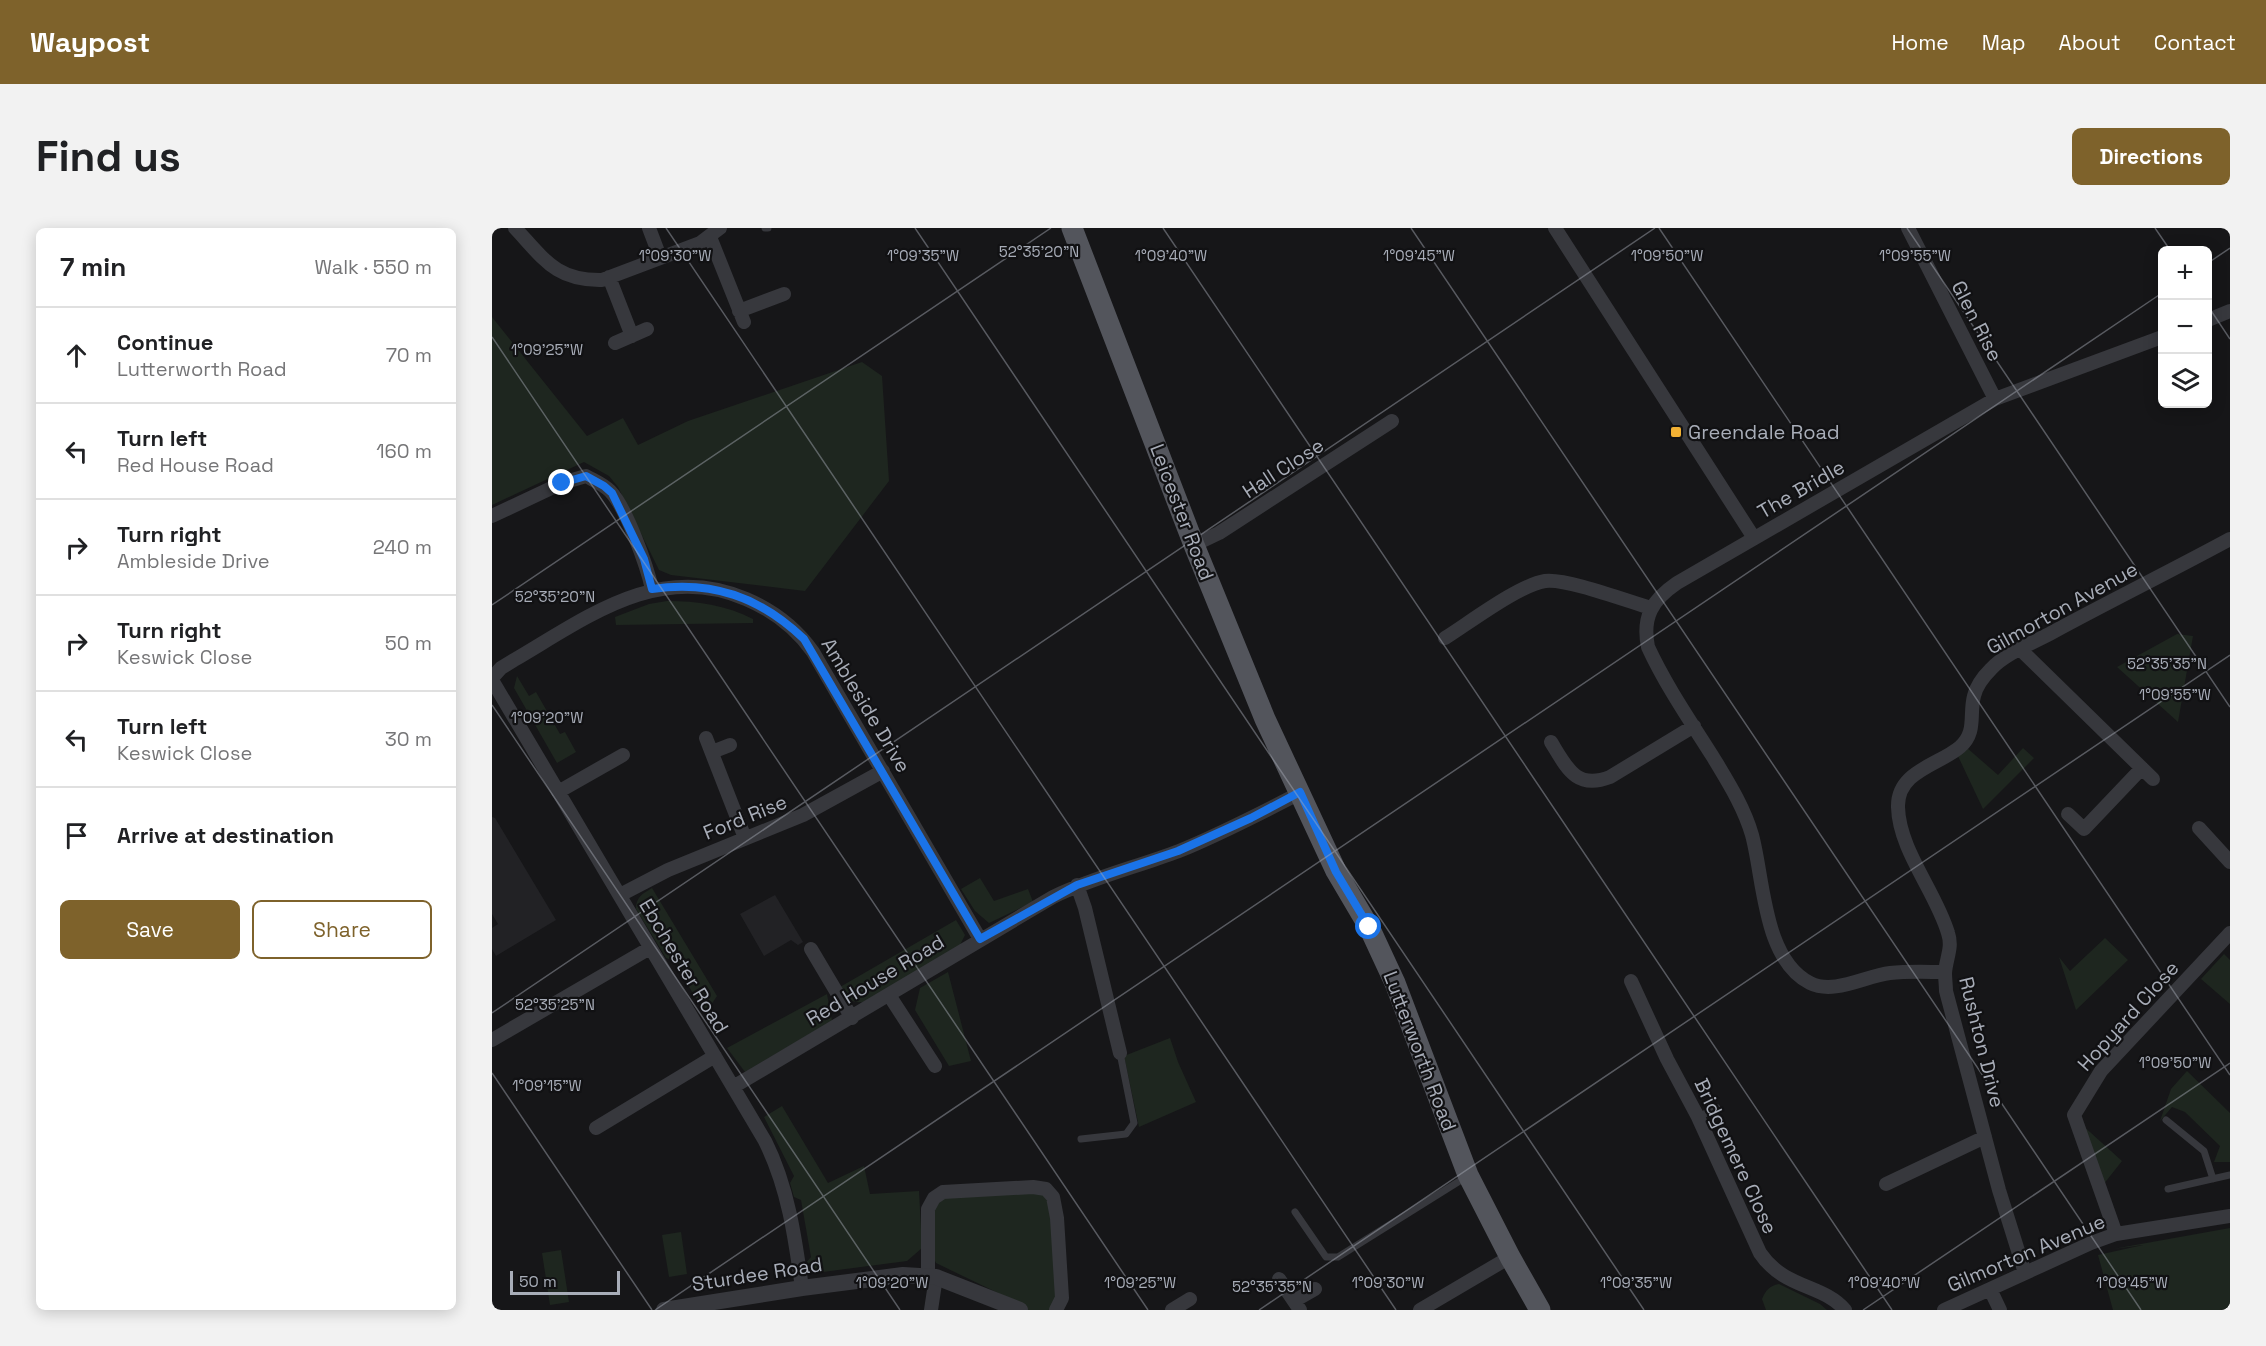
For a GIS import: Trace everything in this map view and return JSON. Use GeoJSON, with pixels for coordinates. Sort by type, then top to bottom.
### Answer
{"type":"FeatureCollection","features":[{"type":"Feature","properties":{"kind":"main road","name":"Leicester Road"},"geometry":{"type":"LineString","coordinates":[[1072,228],[1194,545],[1265,719],[1300,792]]}},
{"type":"Feature","properties":{"kind":"main road","name":"Lutterworth Road"},"geometry":{"type":"LineString","coordinates":[[1300,792],[1336,872],[1369,927],[1395,983],[1468,1175],[1540,1310]]}},
{"type":"Feature","properties":{"kind":"street"},"geometry":{"type":"LineString","coordinates":[[515,228],[551,267],[567,275],[588,280],[602,280],[700,243],[715,232],[742,317],[784,294]]}},
{"type":"Feature","properties":{"kind":"street"},"geometry":{"type":"LineString","coordinates":[[648,228],[660,257]]}},
{"type":"Feature","properties":{"kind":"street"},"geometry":{"type":"LineString","coordinates":[[1555,228],[1754,538]]}},
{"type":"Feature","properties":{"kind":"street","name":"Glen Rise"},"geometry":{"type":"LineString","coordinates":[[1908,228],[1995,399]]}},
{"type":"Feature","properties":{"kind":"street"},"geometry":{"type":"LineString","coordinates":[[609,277],[632,336]]}},
{"type":"Feature","properties":{"kind":"street"},"geometry":{"type":"LineString","coordinates":[[2212,318],[2230,311]]}},
{"type":"Feature","properties":{"kind":"street"},"geometry":{"type":"LineString","coordinates":[[615,343],[647,329]]}},
{"type":"Feature","properties":{"kind":"street","name":"The Bridle"},"geometry":{"type":"LineString","coordinates":[[1651,608],[1661,593],[1677,583],[1995,399],[2158,339]]}},
{"type":"Feature","properties":{"kind":"street","name":"Hall Close"},"geometry":{"type":"LineString","coordinates":[[1194,545],[1219,533],[1392,421]]}},
{"type":"Feature","properties":{"kind":"street"},"geometry":{"type":"LineString","coordinates":[[492,516],[562,483],[586,476],[604,486],[619,504],[644,559],[652,589]]}},
{"type":"Feature","properties":{"kind":"street","name":"Gilmorton Avenue"},"geometry":{"type":"LineString","coordinates":[[1958,749],[1969,733],[1973,720],[1974,697],[1991,669],[2021,650],[2230,539]]}},
{"type":"Feature","properties":{"kind":"street"},"geometry":{"type":"LineString","coordinates":[[1445,638],[1524,588],[1546,581],[1566,582],[1651,608],[1646,634],[1648,647],[1730,785],[1751,833],[1768,921],[1780,948],[1799,976],[1813,984],[1829,987],[1892,973],[1945,972]]}},
{"type":"Feature","properties":{"kind":"street","name":"Ambleside Drive"},"geometry":{"type":"LineString","coordinates":[[492,679],[501,668],[513,660],[605,607],[652,589],[687,586],[725,591],[757,603],[793,628],[813,652],[980,939]]}},
{"type":"Feature","properties":{"kind":"street"},"geometry":{"type":"LineString","coordinates":[[2021,650],[2153,779]]}},
{"type":"Feature","properties":{"kind":"street","name":"Ebchester Road"},"geometry":{"type":"LineString","coordinates":[[492,679],[777,1165],[792,1217],[802,1288]]}},
{"type":"Feature","properties":{"kind":"street"},"geometry":{"type":"LineString","coordinates":[[1551,742],[1566,767],[1575,776],[1586,782],[1599,782],[1694,726]]}},
{"type":"Feature","properties":{"kind":"street"},"geometry":{"type":"LineString","coordinates":[[706,738],[745,838]]}},
{"type":"Feature","properties":{"kind":"street"},"geometry":{"type":"LineString","coordinates":[[712,752],[730,745]]}},
{"type":"Feature","properties":{"kind":"street","name":"Rushton Drive"},"geometry":{"type":"LineString","coordinates":[[1958,749],[1929,764],[1911,778],[1902,790],[1897,805],[1899,823],[1949,934],[1951,950],[1945,972],[1946,991],[1985,1137],[2025,1273]]}},
{"type":"Feature","properties":{"kind":"street"},"geometry":{"type":"LineString","coordinates":[[558,792],[623,755]]}},
{"type":"Feature","properties":{"kind":"street"},"geometry":{"type":"LineString","coordinates":[[2068,814],[2084,829],[2142,768]]}},
{"type":"Feature","properties":{"kind":"street","name":"Ford Rise"},"geometry":{"type":"LineString","coordinates":[[620,895],[668,870],[824,805],[883,771]]}},
{"type":"Feature","properties":{"kind":"street","name":"Red House Road"},"geometry":{"type":"LineString","coordinates":[[733,1087],[852,1018],[980,939],[1077,885],[1178,851],[1251,818],[1300,792]]}},
{"type":"Feature","properties":{"kind":"street"},"geometry":{"type":"LineString","coordinates":[[2199,828],[2230,862]]}},
{"type":"Feature","properties":{"kind":"street"},"geometry":{"type":"LineString","coordinates":[[1077,885],[1085,908],[1120,1053]]}},
{"type":"Feature","properties":{"kind":"street","name":"Hopyard Close"},"geometry":{"type":"LineString","coordinates":[[2116,1234],[2074,1115],[2101,1071],[2230,933]]}},
{"type":"Feature","properties":{"kind":"street"},"geometry":{"type":"LineString","coordinates":[[492,1040],[651,948]]}},
{"type":"Feature","properties":{"kind":"street"},"geometry":{"type":"LineString","coordinates":[[811,949],[852,1018]]}},
{"type":"Feature","properties":{"kind":"street","name":"Bridgemere Close"},"geometry":{"type":"LineString","coordinates":[[1631,981],[1698,1117],[1760,1253],[1767,1263],[1782,1275],[1837,1302],[1845,1310]]}},
{"type":"Feature","properties":{"kind":"street"},"geometry":{"type":"LineString","coordinates":[[889,995],[935,1066]]}},
{"type":"Feature","properties":{"kind":"street"},"geometry":{"type":"LineString","coordinates":[[596,1128],[715,1056]]}},
{"type":"Feature","properties":{"kind":"street"},"geometry":{"type":"LineString","coordinates":[[1886,1184],[1985,1137]]}},
{"type":"Feature","properties":{"kind":"street"},"geometry":{"type":"LineString","coordinates":[[931,1310],[932,1277],[928,1209],[934,1198],[943,1192],[1033,1187],[1047,1189],[1053,1197],[1057,1218],[1062,1298],[1056,1310]]}},
{"type":"Feature","properties":{"kind":"street","name":"Gilmorton Avenue"},"geometry":{"type":"LineString","coordinates":[[1944,1310],[2091,1243],[2116,1234],[2230,1216]]}},
{"type":"Feature","properties":{"kind":"street"},"geometry":{"type":"LineString","coordinates":[[1420,1310],[1510,1257]]}},
{"type":"Feature","properties":{"kind":"street","name":"Sturdee Road"},"geometry":{"type":"LineString","coordinates":[[664,1310],[903,1275],[932,1277],[1020,1310]]}},
{"type":"Feature","properties":{"kind":"street"},"geometry":{"type":"LineString","coordinates":[[1280,1279],[1297,1306],[1315,1289]]}},
{"type":"Feature","properties":{"kind":"street"},"geometry":{"type":"LineString","coordinates":[[1990,1289],[2000,1310]]}},
{"type":"Feature","properties":{"kind":"street"},"geometry":{"type":"LineString","coordinates":[[1172,1310],[1190,1299]]}},
{"type":"Feature","properties":{"kind":"lane"},"geometry":{"type":"LineString","coordinates":[[1080,1139],[1126,1134],[1134,1123],[1120,1053]]}},
{"type":"Feature","properties":{"kind":"lane"},"geometry":{"type":"LineString","coordinates":[[1698,1117],[1718,1108]]}},
{"type":"Feature","properties":{"kind":"lane"},"geometry":{"type":"LineString","coordinates":[[2166,1120],[2204,1151],[2213,1179]]}},
{"type":"Feature","properties":{"kind":"lane"},"geometry":{"type":"LineString","coordinates":[[1295,1212],[1326,1257],[1338,1257],[1468,1175]]}},
{"type":"Feature","properties":{"kind":"lane"},"geometry":{"type":"LineString","coordinates":[[2168,1189],[2230,1175]]}},
{"type":"Feature","properties":{"kind":"shaded area"},"geometry":{"type":"Polygon","coordinates":[[[492,317],[587,436],[623,418],[638,445],[688,421],[862,362],[882,376],[889,481],[805,591],[671,575],[659,570],[618,487],[609,476],[584,462],[492,505],[492,317]]]}},
{"type":"Feature","properties":{"kind":"shaded area"},"geometry":{"type":"Polygon","coordinates":[[[667,601],[722,607],[753,619],[753,623],[616,625],[615,617],[649,604],[667,601]]]}},
{"type":"Feature","properties":{"kind":"shaded area"},"geometry":{"type":"Polygon","coordinates":[[[2177,634],[2193,636],[2178,722],[2117,667],[2177,634]]]}},
{"type":"Feature","properties":{"kind":"shaded area"},"geometry":{"type":"Polygon","coordinates":[[[517,676],[529,696],[536,692],[560,734],[565,732],[576,752],[557,763],[514,688],[517,676]]]}},
{"type":"Feature","properties":{"kind":"shaded area"},"geometry":{"type":"Polygon","coordinates":[[[1966,747],[1998,775],[2023,748],[2034,758],[1983,809],[1957,754],[1966,747]]]}},
{"type":"Feature","properties":{"kind":"shaded area"},"geometry":{"type":"Polygon","coordinates":[[[492,817],[495,818],[556,920],[496,956],[492,949],[492,928],[498,924],[492,914],[492,817]]]}},
{"type":"Feature","properties":{"kind":"shaded area"},"geometry":{"type":"Polygon","coordinates":[[[980,878],[994,901],[1028,889],[1033,902],[989,923],[975,911],[961,889],[980,878]]]}},
{"type":"Feature","properties":{"kind":"shaded area"},"geometry":{"type":"Polygon","coordinates":[[[652,888],[717,996],[705,1014],[674,961],[666,958],[636,909],[640,896],[652,888]]]}},
{"type":"Feature","properties":{"kind":"shaded area"},"geometry":{"type":"Polygon","coordinates":[[[775,895],[803,942],[798,945],[791,940],[764,956],[740,914],[775,895]]]}},
{"type":"Feature","properties":{"kind":"shaded area"},"geometry":{"type":"Polygon","coordinates":[[[956,920],[965,935],[959,947],[864,1002],[856,1002],[844,994],[840,987],[956,920]]]}},
{"type":"Feature","properties":{"kind":"shaded area"},"geometry":{"type":"Polygon","coordinates":[[[2105,938],[2128,960],[2076,1010],[2059,957],[2070,971],[2105,938]]]}},
{"type":"Feature","properties":{"kind":"shaded area"},"geometry":{"type":"Polygon","coordinates":[[[2224,954],[2230,960],[2230,1004],[2201,979],[2224,954]]]}},
{"type":"Feature","properties":{"kind":"shaded area"},"geometry":{"type":"Polygon","coordinates":[[[948,972],[971,1061],[949,1066],[915,1010],[920,988],[948,972]]]}},
{"type":"Feature","properties":{"kind":"shaded area"},"geometry":{"type":"Polygon","coordinates":[[[827,994],[832,1021],[745,1072],[727,1048],[827,994]]]}},
{"type":"Feature","properties":{"kind":"shaded area"},"geometry":{"type":"Polygon","coordinates":[[[1170,1038],[1196,1102],[1139,1127],[1124,1056],[1170,1038]]]}},
{"type":"Feature","properties":{"kind":"shaded area"},"geometry":{"type":"Polygon","coordinates":[[[2187,1071],[2230,1113],[2230,1162],[2214,1162],[2220,1146],[2185,1112],[2172,1107],[2160,1121],[2171,1089],[2187,1071]]]}},
{"type":"Feature","properties":{"kind":"shaded area"},"geometry":{"type":"Polygon","coordinates":[[[782,1106],[828,1183],[864,1166],[870,1194],[919,1191],[922,1248],[907,1261],[815,1273],[807,1269],[805,1264],[811,1257],[801,1200],[794,1197],[790,1183],[794,1176],[764,1117],[782,1106]]]}},
{"type":"Feature","properties":{"kind":"shaded area"},"geometry":{"type":"Polygon","coordinates":[[[2080,1123],[2122,1161],[2103,1185],[2080,1123]]]}},
{"type":"Feature","properties":{"kind":"shaded area"},"geometry":{"type":"Polygon","coordinates":[[[1046,1189],[1060,1276],[1053,1310],[1023,1310],[998,1293],[936,1263],[933,1257],[934,1198],[1046,1189]]]}},
{"type":"Feature","properties":{"kind":"shaded area"},"geometry":{"type":"Polygon","coordinates":[[[2230,1228],[2230,1310],[2113,1310],[2098,1255],[2143,1245],[2113,1249],[2230,1228]]]}},
{"type":"Feature","properties":{"kind":"shaded area"},"geometry":{"type":"Polygon","coordinates":[[[681,1232],[687,1274],[669,1277],[662,1235],[681,1232]]]}},
{"type":"Feature","properties":{"kind":"shaded area"},"geometry":{"type":"Polygon","coordinates":[[[561,1250],[569,1302],[550,1305],[542,1253],[561,1250]]]}},
{"type":"Feature","properties":{"kind":"shaded area"},"geometry":{"type":"Polygon","coordinates":[[[1779,1284],[1820,1304],[1827,1310],[1766,1310],[1763,1296],[1770,1287],[1779,1284]]]}},
{"type":"Feature","properties":{"kind":"place","name":"Greendale Road"},"geometry":{"type":"Point","coordinates":[1676,432]}},
{"type":"Feature","properties":{"kind":"route"},"geometry":{"type":"LineString","coordinates":[[562,483],[586,476],[612,493],[644,559],[652,589],[687,586],[725,591],[741,596],[771,612],[804,639],[980,939],[1077,885],[1178,851],[1251,818],[1300,792],[1336,872],[1369,927]]}}]}
